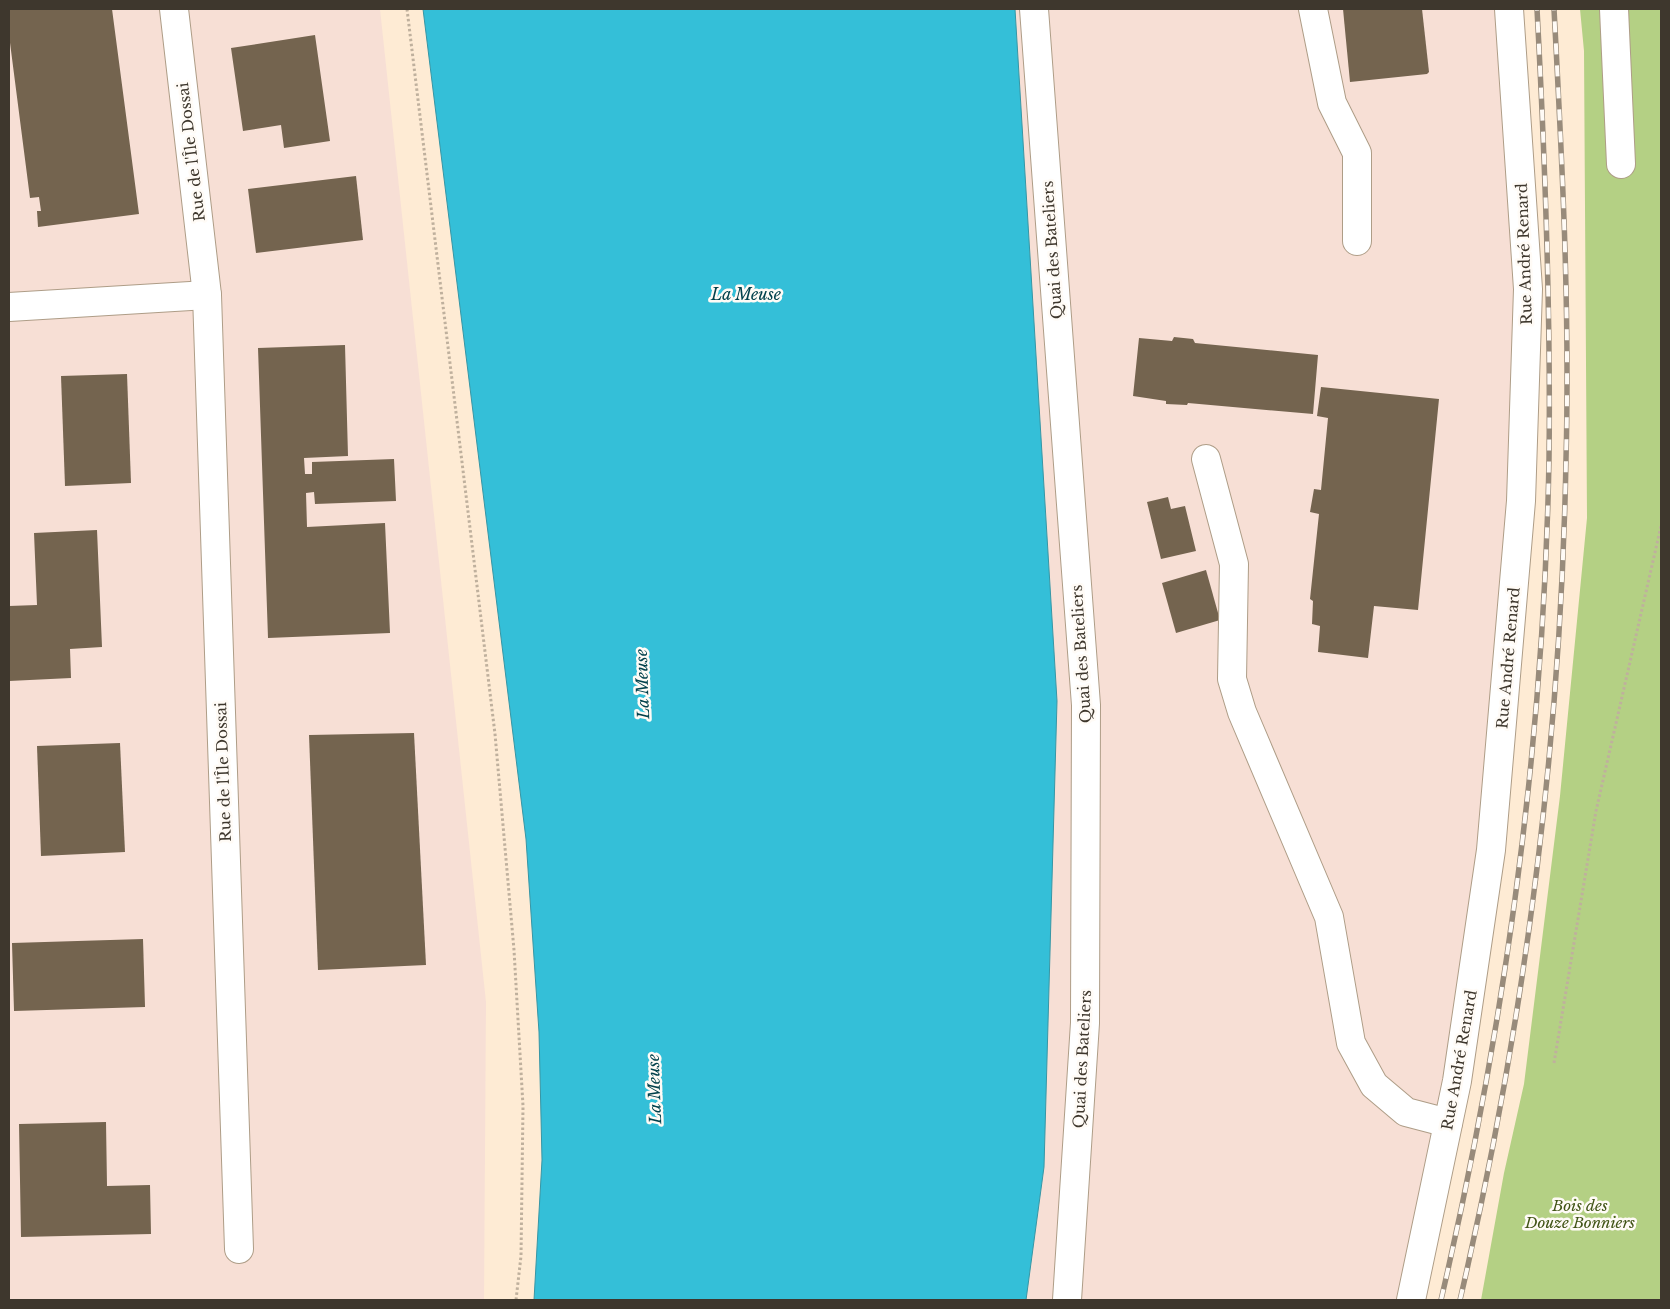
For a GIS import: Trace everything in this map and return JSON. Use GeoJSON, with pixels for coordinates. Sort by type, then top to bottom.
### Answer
{"type":"FeatureCollection","features":[{"type":"Feature","properties":{"kind":"street","name":"Rue de l'Île Dossai"},"geometry":{"type":"LineString","coordinates":[[174,9],[207,295],[239,1249]]}},
{"type":"Feature","properties":{"kind":"street","name":"Quai des Bateliers"},"geometry":{"type":"LineString","coordinates":[[1034,9],[1086,705],[1085,1023],[1067,1300]]}},
{"type":"Feature","properties":{"kind":"street"},"geometry":{"type":"LineString","coordinates":[[1312,9],[1332,103],[1357,153],[1357,241]]}},
{"type":"Feature","properties":{"kind":"street","name":"Rue André Renard"},"geometry":{"type":"LineString","coordinates":[[1411,1300],[1457,1081],[1491,850],[1521,501],[1528,289],[1509,9]]}},
{"type":"Feature","properties":{"kind":"street"},"geometry":{"type":"LineString","coordinates":[[1614,9],[1621,164]]}},
{"type":"Feature","properties":{"kind":"street"},"geometry":{"type":"LineString","coordinates":[[9,307],[207,295]]}},
{"type":"Feature","properties":{"kind":"street"},"geometry":{"type":"LineString","coordinates":[[1206,459],[1234,564],[1232,679],[1242,712],[1329,917],[1351,1043],[1374,1085],[1406,1112],[1448,1123]]}},
{"type":"Feature","properties":{"kind":"path"},"geometry":{"type":"LineString","coordinates":[[407,9],[495,734],[514,950],[523,1106],[521,1256],[516,1300]]}},
{"type":"Feature","properties":{"kind":"path"},"geometry":{"type":"LineString","coordinates":[[1554,1063],[1596,812],[1661,526]]}},
{"type":"Feature","properties":{"kind":"shaded area"},"geometry":{"type":"Polygon","coordinates":[[[9,9],[380,9],[486,1002],[484,1300],[9,1300],[9,9]]]}},
{"type":"Feature","properties":{"kind":"shaded area"},"geometry":{"type":"Polygon","coordinates":[[[1015,9],[1518,9],[1532,521],[1422,1300],[1026,1300],[1044,1167],[1057,701],[1015,9]]]}},
{"type":"Feature","properties":{"kind":"green space","name":"Bois des Douze Bonniers"},"geometry":{"type":"Polygon","coordinates":[[[1580,9],[1661,9],[1661,1300],[1481,1300],[1504,1173],[1524,1084],[1560,796],[1587,518],[1584,51],[1580,9]]]}},
{"type":"Feature","properties":{"kind":"water","name":"La Meuse"},"geometry":{"type":"Polygon","coordinates":[[[423,9],[1015,9],[1057,701],[1044,1167],[1026,1300],[534,1300],[542,1160],[539,1032],[526,839],[423,9]]]}},
{"type":"Feature","properties":{"kind":"building"},"geometry":{"type":"Polygon","coordinates":[[[9,9],[112,9],[139,214],[38,227],[37,211],[41,211],[39,197],[30,198],[9,35],[9,9]]]}},
{"type":"Feature","properties":{"kind":"building"},"geometry":{"type":"Polygon","coordinates":[[[1343,9],[1422,9],[1429,72],[1427,74],[1350,82],[1343,9]]]}},
{"type":"Feature","properties":{"kind":"building"},"geometry":{"type":"Polygon","coordinates":[[[315,35],[330,141],[284,148],[281,125],[243,131],[231,48],[315,35]]]}},
{"type":"Feature","properties":{"kind":"building"},"geometry":{"type":"Polygon","coordinates":[[[356,176],[363,240],[256,253],[248,189],[356,176]]]}},
{"type":"Feature","properties":{"kind":"building"},"geometry":{"type":"Polygon","coordinates":[[[1174,337],[1193,339],[1195,343],[1318,355],[1313,414],[1188,403],[1187,405],[1166,404],[1166,401],[1133,396],[1139,338],[1172,341],[1174,337]]]}},
{"type":"Feature","properties":{"kind":"building"},"geometry":{"type":"Polygon","coordinates":[[[345,345],[348,456],[304,458],[305,474],[312,474],[312,462],[394,459],[396,501],[315,504],[314,492],[306,493],[307,527],[385,523],[390,633],[268,638],[258,348],[345,345]]]}},
{"type":"Feature","properties":{"kind":"building"},"geometry":{"type":"Polygon","coordinates":[[[127,374],[131,483],[65,486],[61,376],[127,374]]]}},
{"type":"Feature","properties":{"kind":"building"},"geometry":{"type":"Polygon","coordinates":[[[1321,387],[1439,399],[1418,610],[1374,606],[1368,658],[1318,652],[1320,626],[1312,624],[1313,601],[1310,599],[1319,514],[1310,512],[1314,489],[1321,490],[1328,418],[1317,416],[1321,387]]]}},
{"type":"Feature","properties":{"kind":"building"},"geometry":{"type":"Polygon","coordinates":[[[1168,497],[1171,509],[1185,506],[1196,551],[1161,559],[1147,502],[1168,497]]]}},
{"type":"Feature","properties":{"kind":"building"},"geometry":{"type":"Polygon","coordinates":[[[97,530],[102,647],[70,649],[71,678],[9,681],[9,606],[37,605],[34,533],[97,530]]]}},
{"type":"Feature","properties":{"kind":"building"},"geometry":{"type":"Polygon","coordinates":[[[1206,570],[1220,620],[1176,633],[1162,583],[1206,570]]]}},
{"type":"Feature","properties":{"kind":"building"},"geometry":{"type":"Polygon","coordinates":[[[414,733],[426,965],[318,970],[309,735],[414,733]]]}},
{"type":"Feature","properties":{"kind":"building"},"geometry":{"type":"Polygon","coordinates":[[[120,743],[125,852],[41,856],[37,746],[120,743]]]}},
{"type":"Feature","properties":{"kind":"building"},"geometry":{"type":"Polygon","coordinates":[[[143,939],[145,1007],[14,1011],[12,943],[143,939]]]}},
{"type":"Feature","properties":{"kind":"building"},"geometry":{"type":"Polygon","coordinates":[[[106,1122],[107,1186],[150,1185],[151,1234],[21,1237],[19,1124],[106,1122]]]}},
{"type":"Feature","properties":{"kind":"railway"},"geometry":{"type":"LineString","coordinates":[[1441,1300],[1464,1197],[1502,988],[1530,777],[1539,671],[1546,565],[1549,459],[1549,346],[1543,121],[1537,9]]}},
{"type":"Feature","properties":{"kind":"railway"},"geometry":{"type":"LineString","coordinates":[[1460,1300],[1483,1197],[1520,988],[1547,777],[1556,671],[1563,565],[1567,346],[1554,9]]}}]}
